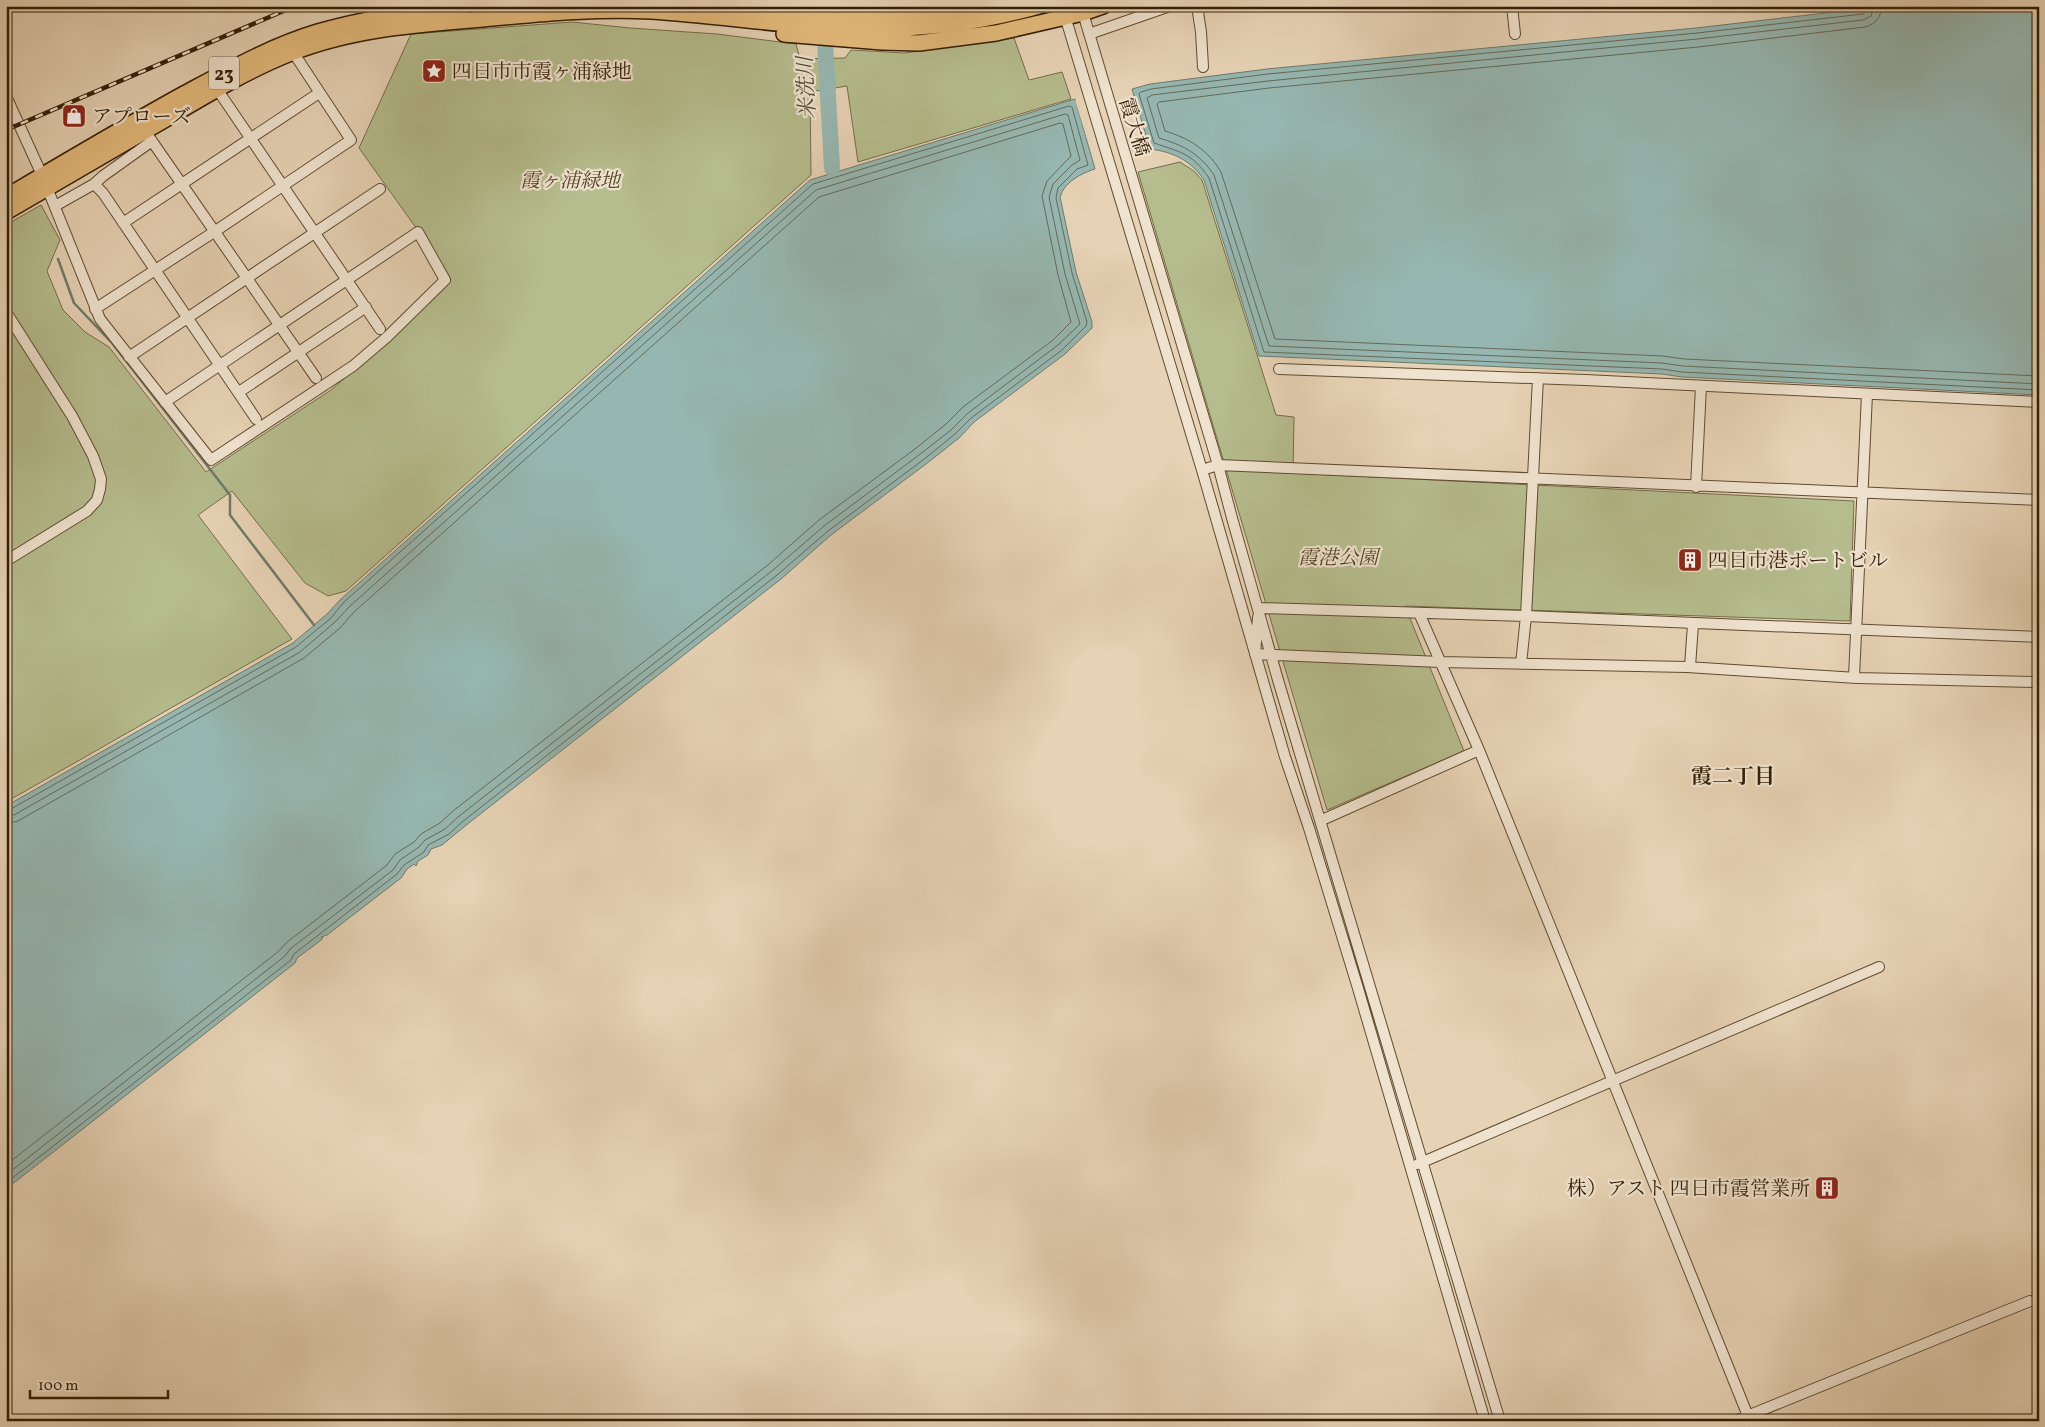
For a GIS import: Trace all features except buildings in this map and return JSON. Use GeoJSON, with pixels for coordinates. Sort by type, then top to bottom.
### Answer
{"type":"FeatureCollection","features":[{"type":"Feature","properties":{"kind":"highway","name":"23"},"geometry":{"type":"LineString","coordinates":[[6,212],[45,182],[138,120],[234,67],[270,50],[327,30],[464,6]]}},
{"type":"Feature","properties":{"kind":"highway"},"geometry":{"type":"LineString","coordinates":[[741,6],[805,24],[841,27],[919,43],[996,33],[1064,11],[1103,6]]}},
{"type":"Feature","properties":{"kind":"highway"},"geometry":{"type":"LineString","coordinates":[[916,20],[988,6]]}},
{"type":"Feature","properties":{"kind":"highway"},"geometry":{"type":"LineString","coordinates":[[841,27],[879,16],[916,20],[986,18],[1039,6]]}},
{"type":"Feature","properties":{"kind":"highway","name":"23"},"geometry":{"type":"LineString","coordinates":[[6,197],[45,182],[149,136],[217,89],[266,63],[323,42],[350,36],[421,14],[573,12],[629,15],[692,24],[805,24]]}},
{"type":"Feature","properties":{"kind":"street"},"geometry":{"type":"LineString","coordinates":[[1089,34],[1170,6]]}},
{"type":"Feature","properties":{"kind":"street"},"geometry":{"type":"LineString","coordinates":[[1197,6],[1203,67]]}},
{"type":"Feature","properties":{"kind":"street"},"geometry":{"type":"LineString","coordinates":[[1512,6],[1515,34]]}},
{"type":"Feature","properties":{"kind":"street","name":"霞大橋"},"geometry":{"type":"LineString","coordinates":[[1082,10],[1500,1421]]}},
{"type":"Feature","properties":{"kind":"street"},"geometry":{"type":"LineString","coordinates":[[1064,11],[1202,470],[1285,757],[1309,828],[1485,1421]]}},
{"type":"Feature","properties":{"kind":"street"},"geometry":{"type":"LineString","coordinates":[[95,309],[351,140],[293,52]]}},
{"type":"Feature","properties":{"kind":"street"},"geometry":{"type":"LineString","coordinates":[[217,89],[380,328]]}},
{"type":"Feature","properties":{"kind":"street"},"geometry":{"type":"LineString","coordinates":[[123,224],[320,94]]}},
{"type":"Feature","properties":{"kind":"street"},"geometry":{"type":"LineString","coordinates":[[6,96],[45,182],[100,319],[129,357],[211,460],[353,366],[386,337],[444,280],[418,232],[348,281],[165,402]]}},
{"type":"Feature","properties":{"kind":"street"},"geometry":{"type":"LineString","coordinates":[[55,206],[94,184],[149,136],[316,378]]}},
{"type":"Feature","properties":{"kind":"street"},"geometry":{"type":"LineString","coordinates":[[94,184],[103,193],[256,419]]}},
{"type":"Feature","properties":{"kind":"street"},"geometry":{"type":"LineString","coordinates":[[129,357],[380,189]]}},
{"type":"Feature","properties":{"kind":"street"},"geometry":{"type":"LineString","coordinates":[[239,392],[366,307]]}},
{"type":"Feature","properties":{"kind":"street"},"geometry":{"type":"LineString","coordinates":[[6,312],[72,416],[93,456],[101,478],[97,500],[87,511],[6,560]]}},
{"type":"Feature","properties":{"kind":"street"},"geometry":{"type":"LineString","coordinates":[[1280,368],[1538,378],[2039,402]]}},
{"type":"Feature","properties":{"kind":"street"},"geometry":{"type":"LineString","coordinates":[[1521,664],[1526,616],[1538,378]]}},
{"type":"Feature","properties":{"kind":"street"},"geometry":{"type":"LineString","coordinates":[[1696,487],[1701,386]]}},
{"type":"Feature","properties":{"kind":"street"},"geometry":{"type":"LineString","coordinates":[[1854,677],[1867,394]]}},
{"type":"Feature","properties":{"kind":"street"},"geometry":{"type":"LineString","coordinates":[[1202,470],[1218,465],[1696,487],[2039,500]]}},
{"type":"Feature","properties":{"kind":"street"},"geometry":{"type":"LineString","coordinates":[[1255,654],[1259,608],[1526,616],[2039,638]]}},
{"type":"Feature","properties":{"kind":"street"},"geometry":{"type":"LineString","coordinates":[[1419,613],[1479,750],[1749,1418]]}},
{"type":"Feature","properties":{"kind":"street"},"geometry":{"type":"LineString","coordinates":[[1690,667],[1693,624]]}},
{"type":"Feature","properties":{"kind":"street"},"geometry":{"type":"LineString","coordinates":[[1255,654],[1441,662],[1690,667],[1854,677],[2039,682]]}},
{"type":"Feature","properties":{"kind":"street"},"geometry":{"type":"LineString","coordinates":[[1322,820],[1479,750]]}},
{"type":"Feature","properties":{"kind":"street"},"geometry":{"type":"LineString","coordinates":[[1410,1167],[1879,967]]}},
{"type":"Feature","properties":{"kind":"street"},"geometry":{"type":"LineString","coordinates":[[1735,1421],[1749,1418],[2030,1301]]}},
{"type":"Feature","properties":{"kind":"green space","name":"霞ヶ浦緑地"},"geometry":{"type":"Polygon","coordinates":[[[572,22],[717,34],[796,44],[800,59],[845,58],[851,50],[904,53],[1014,38],[1029,80],[1062,72],[1071,99],[858,162],[847,86],[810,92],[811,175],[346,591],[328,596],[305,583],[232,491],[198,515],[292,639],[6,802],[6,225],[41,205],[60,240],[47,271],[63,310],[85,332],[109,347],[206,472],[331,390],[393,336],[442,287],[424,239],[359,148],[411,34],[572,22]]]}},
{"type":"Feature","properties":{"kind":"green space","name":"霞港公園"},"geometry":{"type":"Polygon","coordinates":[[[1180,162],[1194,171],[1202,180],[1276,415],[1294,417],[1293,473],[1854,501],[1850,621],[1405,606],[1464,751],[1327,810],[1138,172],[1180,162]]]}},
{"type":"Feature","properties":{"kind":"water"},"geometry":{"type":"Polygon","coordinates":[[[1886,6],[2039,6],[2039,395],[1682,377],[1662,374],[1259,356],[1204,180],[1199,173],[1181,158],[1167,152],[1150,149],[1132,89],[1150,84],[1267,69],[1696,28],[1886,6]]]}},
{"type":"Feature","properties":{"kind":"water"},"geometry":{"type":"Polygon","coordinates":[[[1075,99],[1095,169],[1069,183],[1060,197],[1076,272],[1092,322],[1092,328],[1065,354],[974,422],[959,438],[831,535],[781,579],[442,845],[431,849],[428,855],[418,861],[416,866],[414,864],[407,869],[401,878],[327,935],[321,937],[323,938],[297,958],[295,963],[6,1189],[6,806],[293,643],[810,180],[1075,99]]]}},
{"type":"Feature","properties":{"kind":"pier"},"geometry":{"type":"Polygon","coordinates":[[[1078,99],[1097,169],[1097,171],[1075,100],[1078,99]]]}},
{"type":"Feature","properties":{"kind":"waterway","name":"米洗川"},"geometry":{"type":"LineString","coordinates":[[824,23],[832,168]]}},
{"type":"Feature","properties":{"kind":"waterway"},"geometry":{"type":"LineString","coordinates":[[58,259],[74,303],[112,343],[230,495],[230,515],[314,625]]}},
{"type":"Feature","properties":{"kind":"railway"},"geometry":{"type":"LineString","coordinates":[[6,130],[295,6]]}},
{"type":"Feature","properties":{"kind":"place","name":"四日市市霞ヶ浦緑地"},"geometry":{"type":"Point","coordinates":[434,71]}},
{"type":"Feature","properties":{"kind":"place","name":"アプローズ"},"geometry":{"type":"Point","coordinates":[74,116]}},
{"type":"Feature","properties":{"kind":"place","name":"四日市港ポートビル"},"geometry":{"type":"Point","coordinates":[1690,560]}},
{"type":"Feature","properties":{"kind":"place","name":"株）アスト 四日市霞営業所"},"geometry":{"type":"Point","coordinates":[1827,1188]}},
{"type":"Feature","properties":{"kind":"district","name":"霞二丁目"},"geometry":{"type":"Point","coordinates":[1733,776]}}]}
